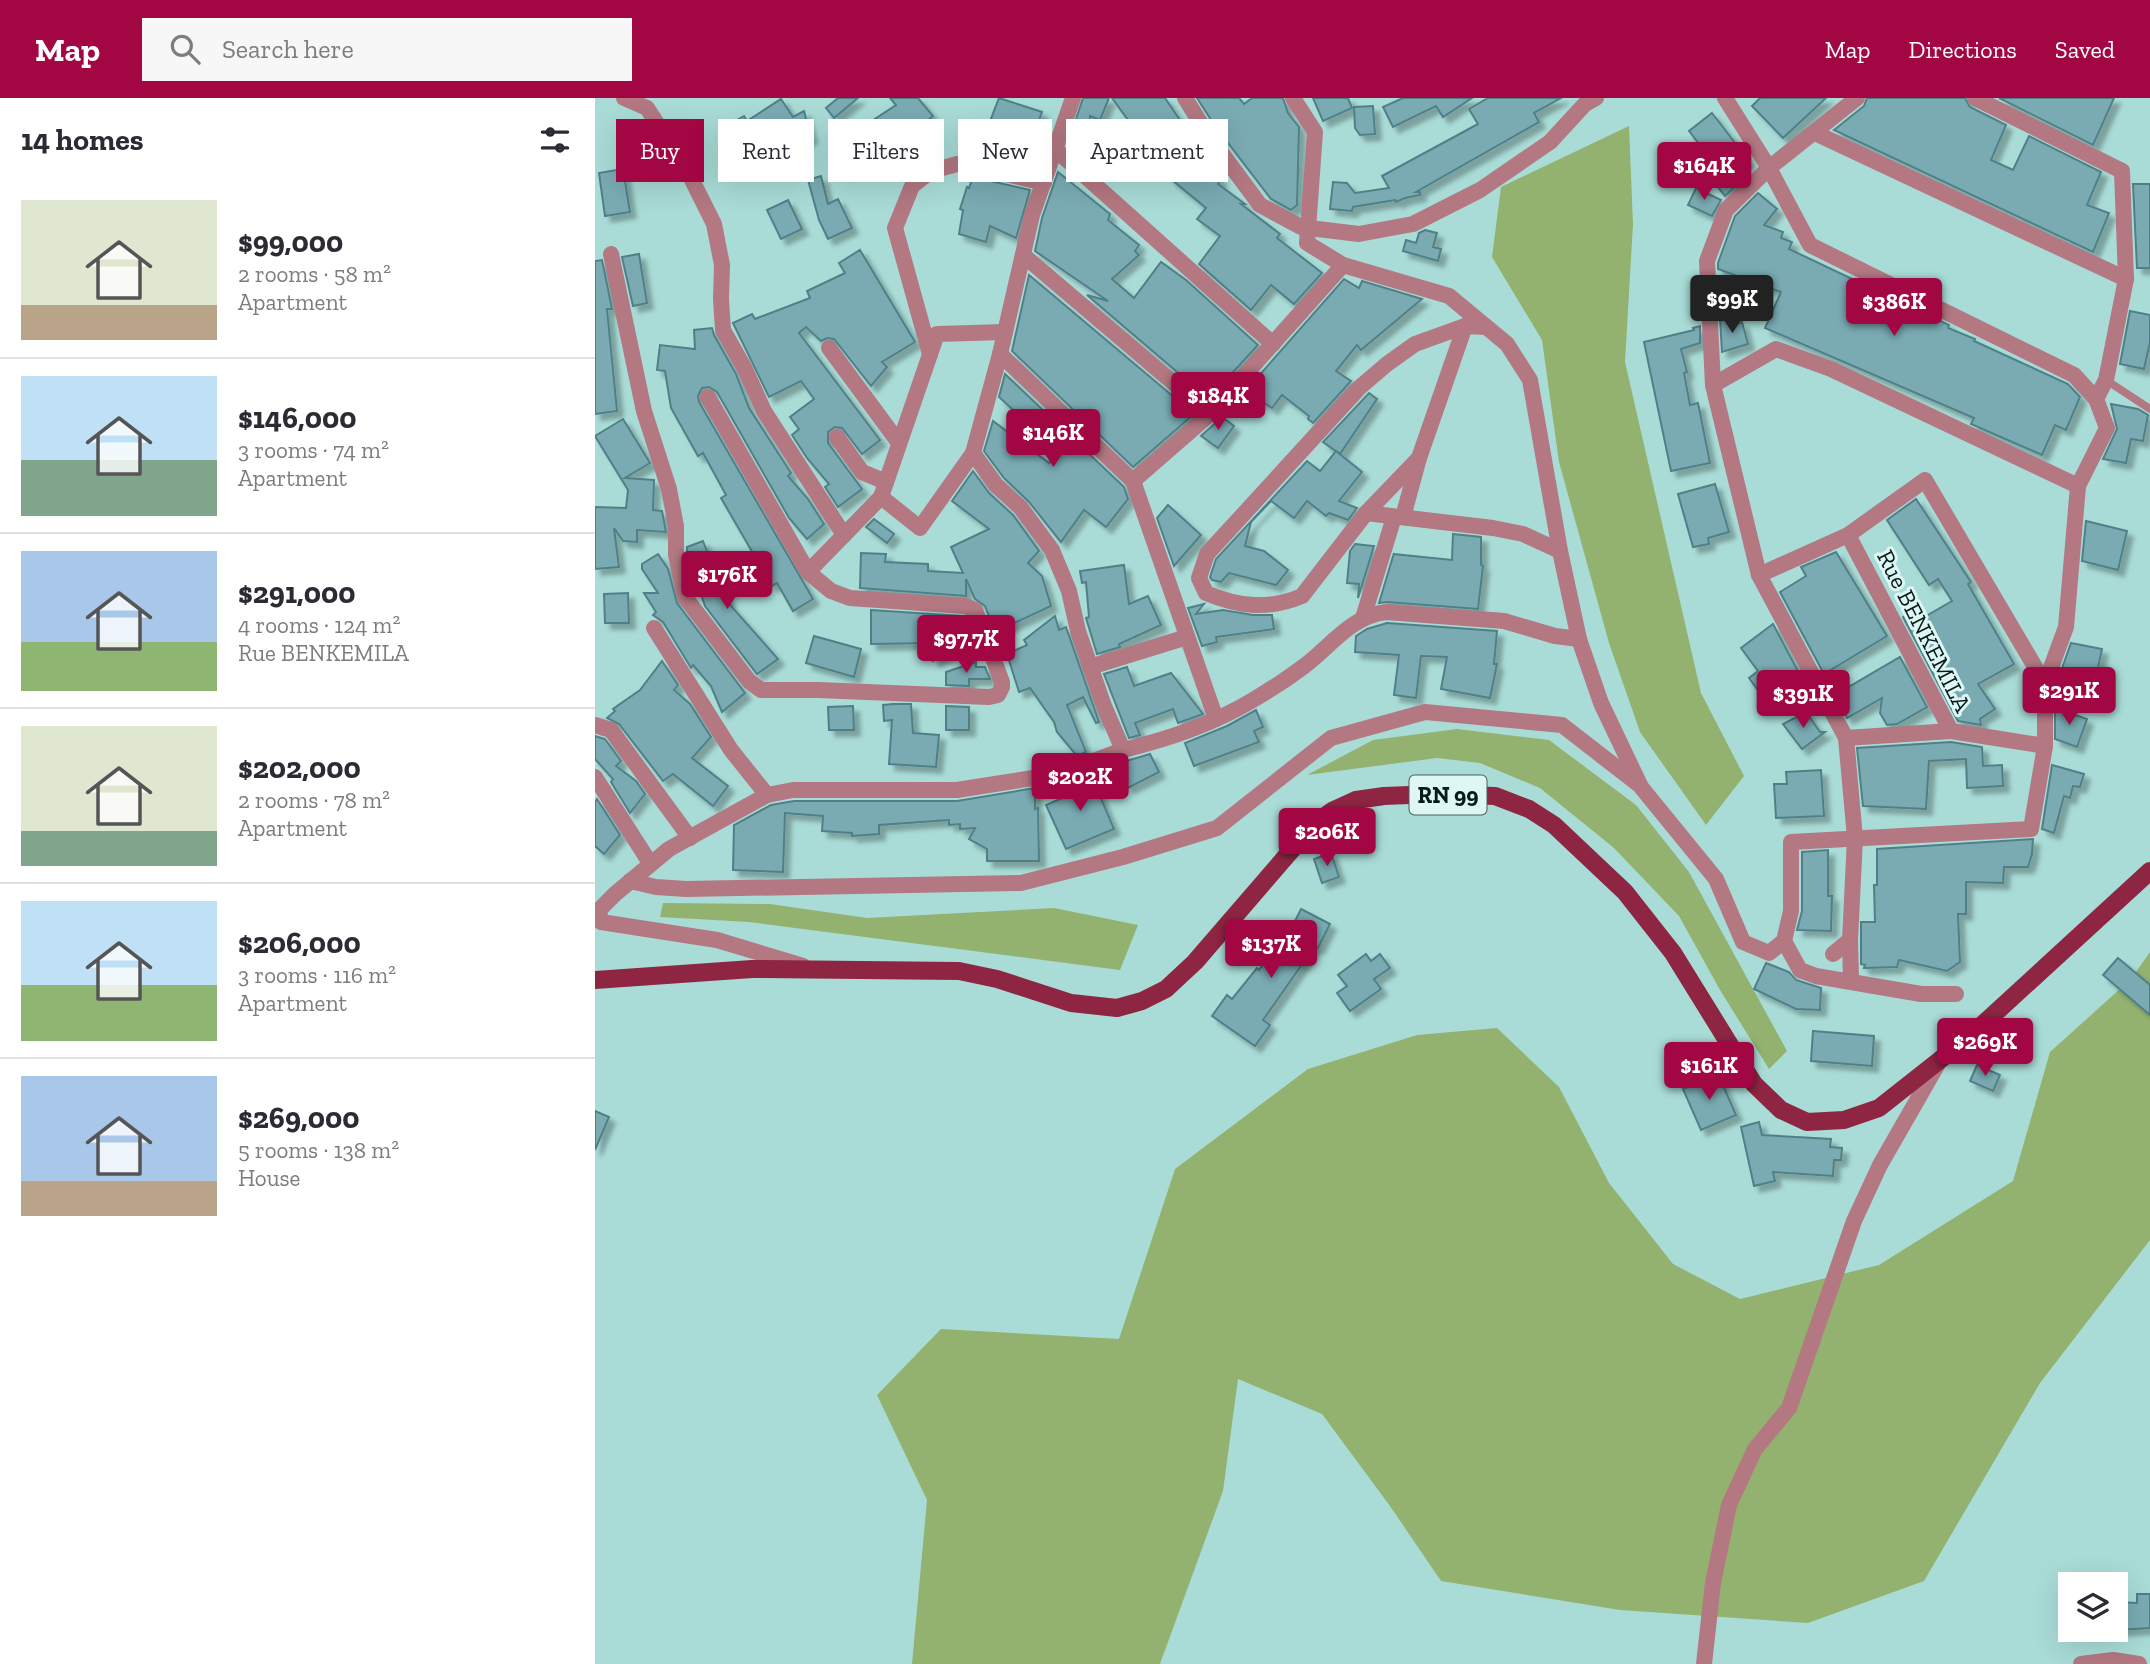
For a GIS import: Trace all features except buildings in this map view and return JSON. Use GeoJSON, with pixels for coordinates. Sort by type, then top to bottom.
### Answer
{"type":"FeatureCollection","features":[{"type":"Feature","properties":{"kind":"main road","name":"RN 99"},"geometry":{"type":"LineString","coordinates":[[595,980],[720,970],[959,971],[997,979],[1071,1003],[1117,1007],[1142,1001],[1166,989],[1195,962],[1314,824],[1332,811],[1356,800],[1384,796],[1496,796],[1529,809],[1554,825],[1625,891],[1673,953],[1754,1084],[1781,1110],[1807,1122],[1844,1120],[1879,1108],[1939,1062],[2150,871]]}},
{"type":"Feature","properties":{"kind":"street"},"geometry":{"type":"LineString","coordinates":[[624,98],[647,108],[692,181],[714,224],[720,255],[723,330],[764,411],[844,535]]}},
{"type":"Feature","properties":{"kind":"street"},"geometry":{"type":"LineString","coordinates":[[837,437],[862,472],[883,489],[920,528],[973,453],[1000,354],[1032,215],[1073,98]]}},
{"type":"Feature","properties":{"kind":"street"},"geometry":{"type":"LineString","coordinates":[[1185,98],[1206,132],[1260,205],[1301,228],[1359,234],[1413,224],[1480,190],[1549,142],[1585,104],[1595,98]]}},
{"type":"Feature","properties":{"kind":"street"},"geometry":{"type":"LineString","coordinates":[[1293,98],[1315,132],[1307,243],[1343,265],[1449,296],[1507,344],[1530,380],[1560,551],[1580,639],[1601,703],[1641,787]]}},
{"type":"Feature","properties":{"kind":"street"},"geometry":{"type":"LineString","coordinates":[[631,881],[656,887],[686,889],[1021,883],[1123,857],[1217,828],[1331,738],[1426,712],[1562,725],[1641,787],[1716,879],[1743,942],[1769,953],[1784,941],[1791,911],[1791,842],[2031,829],[2045,746],[2045,684],[2066,627],[2078,486],[2107,428],[2096,399],[2074,375],[1810,245],[1769,168],[1725,98]]}},
{"type":"Feature","properties":{"kind":"street"},"geometry":{"type":"LineString","coordinates":[[1851,981],[1850,940],[1855,838],[1846,738],[1759,575],[1713,385],[1707,261],[1726,209],[1769,168],[1857,98]]}},
{"type":"Feature","properties":{"kind":"street"},"geometry":{"type":"LineString","coordinates":[[1975,98],[2122,172],[2126,279],[2106,380],[2096,399]]}},
{"type":"Feature","properties":{"kind":"street"},"geometry":{"type":"LineString","coordinates":[[1815,133],[2126,279]]}},
{"type":"Feature","properties":{"kind":"street"},"geometry":{"type":"LineString","coordinates":[[1056,150],[1273,344]]}},
{"type":"Feature","properties":{"kind":"street"},"geometry":{"type":"LineString","coordinates":[[930,355],[895,228],[912,186],[931,171],[961,163],[1044,183]]}},
{"type":"Feature","properties":{"kind":"street"},"geometry":{"type":"LineString","coordinates":[[611,254],[644,411],[669,489],[677,526],[676,555],[685,597],[749,681],[761,690],[989,697],[994,697],[1001,691],[1002,682],[975,610],[960,605],[850,598],[831,591],[808,572],[708,397]]}},
{"type":"Feature","properties":{"kind":"street"},"geometry":{"type":"LineString","coordinates":[[1023,255],[1210,414]]}},
{"type":"Feature","properties":{"kind":"street"},"geometry":{"type":"LineString","coordinates":[[1133,481],[1210,414],[1343,265]]}},
{"type":"Feature","properties":{"kind":"street"},"geometry":{"type":"LineString","coordinates":[[1419,458],[1366,513],[1302,596],[1287,602],[1254,607],[1206,593],[1199,578],[1207,554],[1359,388],[1415,344],[1465,326],[1486,327]]}},
{"type":"Feature","properties":{"kind":"street"},"geometry":{"type":"LineString","coordinates":[[1363,618],[1465,326]]}},
{"type":"Feature","properties":{"kind":"street"},"geometry":{"type":"LineString","coordinates":[[808,572],[883,489],[937,334],[1005,332]]}},
{"type":"Feature","properties":{"kind":"street"},"geometry":{"type":"LineString","coordinates":[[829,348],[899,443]]}},
{"type":"Feature","properties":{"kind":"street"},"geometry":{"type":"LineString","coordinates":[[1713,385],[1776,349],[1831,369],[2078,486]]}},
{"type":"Feature","properties":{"kind":"street"},"geometry":{"type":"LineString","coordinates":[[1000,354],[1133,481],[1216,719]]}},
{"type":"Feature","properties":{"kind":"street"},"geometry":{"type":"LineString","coordinates":[[973,453],[996,485],[1021,508],[1052,550],[1069,591],[1090,667],[1123,750]]}},
{"type":"Feature","properties":{"kind":"street","name":"Rue BENKEMILA"},"geometry":{"type":"LineString","coordinates":[[1759,575],[1848,535],[1924,480],[2045,684]]}},
{"type":"Feature","properties":{"kind":"street"},"geometry":{"type":"LineString","coordinates":[[1366,513],[1493,528],[1523,534],[1560,551]]}},
{"type":"Feature","properties":{"kind":"street","name":"Rue BENKEMILA"},"geometry":{"type":"LineString","coordinates":[[1846,738],[1951,731],[1848,535]]}},
{"type":"Feature","properties":{"kind":"street"},"geometry":{"type":"LineString","coordinates":[[818,971],[717,940],[601,922],[599,911],[650,863],[767,795],[793,790],[957,790],[1058,774],[1123,750],[1169,739],[1216,719],[1302,668],[1363,618],[1387,612],[1504,621],[1555,636],[1580,639]]}},
{"type":"Feature","properties":{"kind":"street"},"geometry":{"type":"LineString","coordinates":[[654,628],[731,750],[767,795]]}},
{"type":"Feature","properties":{"kind":"street"},"geometry":{"type":"LineString","coordinates":[[1090,667],[1187,637]]}},
{"type":"Feature","properties":{"kind":"street"},"geometry":{"type":"LineString","coordinates":[[595,725],[611,730],[690,838]]}},
{"type":"Feature","properties":{"kind":"street"},"geometry":{"type":"LineString","coordinates":[[1951,731],[2045,746]]}},
{"type":"Feature","properties":{"kind":"street"},"geometry":{"type":"LineString","coordinates":[[595,777],[650,863]]}},
{"type":"Feature","properties":{"kind":"street"},"geometry":{"type":"LineString","coordinates":[[1833,954],[1850,940]]}},
{"type":"Feature","properties":{"kind":"street"},"geometry":{"type":"LineString","coordinates":[[1784,941],[1800,970],[1816,976],[1921,994],[1956,993]]}},
{"type":"Feature","properties":{"kind":"street"},"geometry":{"type":"LineString","coordinates":[[1704,1664],[1713,1583],[1730,1505],[1755,1449],[1789,1408],[1854,1221],[1880,1165],[1939,1062]]}},
{"type":"Feature","properties":{"kind":"street"},"geometry":{"type":"LineString","coordinates":[[2081,1664],[2113,1660],[2139,1664]]}},
{"type":"Feature","properties":{"kind":"lane"},"geometry":{"type":"LineString","coordinates":[[2106,380],[2150,409]]}},
{"type":"Feature","properties":{"kind":"green space"},"geometry":{"type":"Polygon","coordinates":[[[1629,126],[1633,224],[1625,362],[1701,693],[1744,776],[1706,825],[1640,732],[1609,643],[1559,462],[1542,340],[1492,257],[1501,187],[1629,126]]]}},
{"type":"Feature","properties":{"kind":"green space"},"geometry":{"type":"Polygon","coordinates":[[[1457,729],[1549,740],[1636,805],[1689,872],[1787,1051],[1769,1069],[1720,990],[1679,916],[1614,848],[1540,788],[1480,763],[1437,758],[1307,775],[1373,740],[1457,729]]]}},
{"type":"Feature","properties":{"kind":"green space"},"geometry":{"type":"Polygon","coordinates":[[[663,903],[770,904],[867,918],[1054,908],[1138,925],[1120,970],[749,922],[660,917],[663,903]]]}},
{"type":"Feature","properties":{"kind":"green space"},"geometry":{"type":"Polygon","coordinates":[[[2150,952],[2150,1240],[2040,1383],[1924,1581],[1808,1623],[1620,1610],[1441,1581],[1322,1414],[1238,1379],[1223,1491],[1160,1664],[912,1664],[927,1500],[877,1395],[941,1329],[1119,1339],[1175,1169],[1308,1069],[1417,1035],[1497,1028],[1559,1087],[1609,1183],[1673,1264],[1740,1299],[1879,1265],[2013,1181],[2050,1052],[2131,979],[2150,952]]]}}]}
